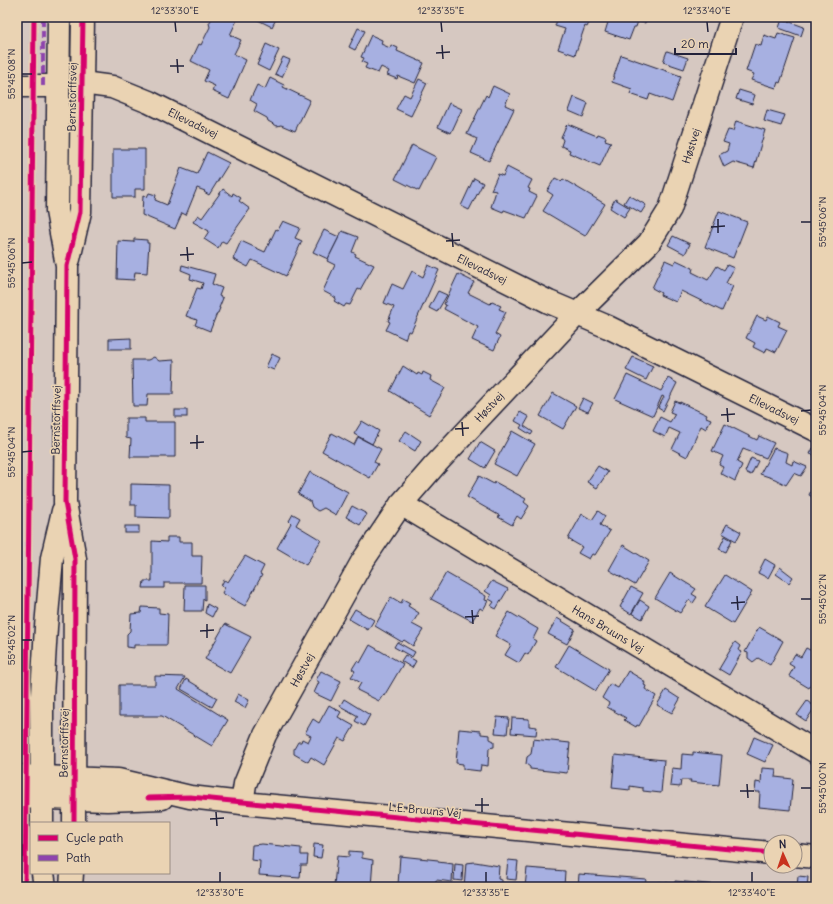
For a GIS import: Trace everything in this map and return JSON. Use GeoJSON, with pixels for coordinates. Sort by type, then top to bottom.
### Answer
{"type":"FeatureCollection","features":[{"type":"Feature","properties":{"kind":"street","name":"Bernstorffsvej"},"geometry":{"type":"LineString","coordinates":[[58,17],[56,211],[67,266],[65,502],[76,559],[74,822]]}},
{"type":"Feature","properties":{"kind":"street","name":"Bernstorffsvej"},"geometry":{"type":"LineString","coordinates":[[67,266],[80,212],[83,17]]}},
{"type":"Feature","properties":{"kind":"street","name":"Høstvej"},"geometry":{"type":"LineString","coordinates":[[242,803],[245,784],[265,735],[362,562],[401,504],[435,465],[577,314],[649,243],[670,210],[732,17]]}},
{"type":"Feature","properties":{"kind":"street","name":"Ellevadsvej"},"geometry":{"type":"LineString","coordinates":[[82,83],[112,87],[149,102],[340,199],[577,314],[608,327],[816,430]]}},
{"type":"Feature","properties":{"kind":"street"},"geometry":{"type":"LineString","coordinates":[[17,86],[58,86]]}},
{"type":"Feature","properties":{"kind":"street","name":"Bernstorffsvej"},"geometry":{"type":"LineString","coordinates":[[42,822],[42,696],[52,558],[65,502]]}},
{"type":"Feature","properties":{"kind":"street","name":"Hans Bruuns Vej"},"geometry":{"type":"LineString","coordinates":[[401,504],[816,752]]}},
{"type":"Feature","properties":{"kind":"street","name":"L.E. Bruuns Vej"},"geometry":{"type":"LineString","coordinates":[[17,776],[74,777],[118,780],[190,797],[242,803],[763,852]]}},
{"type":"Feature","properties":{"kind":"street","name":"L.E. Bruuns Vej"},"geometry":{"type":"LineString","coordinates":[[17,797],[107,800],[190,797]]}},
{"type":"Feature","properties":{"kind":"street"},"geometry":{"type":"LineString","coordinates":[[803,856],[816,857]]}},
{"type":"Feature","properties":{"kind":"street"},"geometry":{"type":"LineString","coordinates":[[43,874],[45,887]]}},
{"type":"Feature","properties":{"kind":"street"},"geometry":{"type":"LineString","coordinates":[[71,887],[72,874]]}},
{"type":"Feature","properties":{"kind":"building"},"geometry":{"type":"Polygon","coordinates":[[[213,17],[231,17],[237,20],[230,35],[241,40],[234,54],[246,60],[229,99],[212,91],[215,86],[204,81],[209,70],[191,61],[199,44],[201,45],[210,27],[209,23],[213,17]]]}},
{"type":"Feature","properties":{"kind":"building"},"geometry":{"type":"Polygon","coordinates":[[[252,17],[277,17],[272,27],[252,17]]]}},
{"type":"Feature","properties":{"kind":"building"},"geometry":{"type":"Polygon","coordinates":[[[558,17],[588,17],[586,22],[589,23],[587,27],[585,26],[575,55],[558,49],[565,29],[555,26],[558,17]]]}},
{"type":"Feature","properties":{"kind":"building"},"geometry":{"type":"Polygon","coordinates":[[[607,17],[647,17],[645,23],[638,21],[629,40],[605,32],[609,19],[607,17]]]}},
{"type":"Feature","properties":{"kind":"building"},"geometry":{"type":"Polygon","coordinates":[[[782,19],[804,27],[801,36],[779,28],[782,19]]]}},
{"type":"Feature","properties":{"kind":"building"},"geometry":{"type":"Polygon","coordinates":[[[358,28],[365,31],[355,50],[349,47],[358,28]]]}},
{"type":"Feature","properties":{"kind":"building"},"geometry":{"type":"Polygon","coordinates":[[[778,33],[795,38],[780,83],[778,82],[776,88],[751,80],[754,74],[746,71],[755,44],[761,46],[764,35],[776,39],[778,33]]]}},
{"type":"Feature","properties":{"kind":"building"},"geometry":{"type":"Polygon","coordinates":[[[371,35],[382,40],[381,44],[390,48],[391,45],[398,48],[397,51],[424,63],[415,83],[398,76],[397,79],[387,75],[389,71],[381,67],[378,73],[365,68],[367,64],[362,62],[364,58],[361,57],[371,35]]]}},
{"type":"Feature","properties":{"kind":"building"},"geometry":{"type":"Polygon","coordinates":[[[266,44],[279,50],[269,71],[257,65],[266,44]]]}},
{"type":"Feature","properties":{"kind":"building"},"geometry":{"type":"Polygon","coordinates":[[[667,51],[688,58],[684,69],[663,62],[667,51]]]}},
{"type":"Feature","properties":{"kind":"building"},"geometry":{"type":"Polygon","coordinates":[[[621,55],[681,76],[672,102],[650,94],[648,100],[630,94],[632,89],[612,82],[621,55]]]}},
{"type":"Feature","properties":{"kind":"building"},"geometry":{"type":"Polygon","coordinates":[[[283,57],[290,60],[282,77],[275,74],[283,57]]]}},
{"type":"Feature","properties":{"kind":"building"},"geometry":{"type":"Polygon","coordinates":[[[270,78],[284,85],[283,87],[310,100],[295,131],[281,125],[277,126],[268,121],[267,118],[254,111],[257,104],[250,100],[257,85],[265,89],[270,78]]]}},
{"type":"Feature","properties":{"kind":"building"},"geometry":{"type":"Polygon","coordinates":[[[419,79],[427,83],[411,116],[396,109],[404,94],[410,97],[419,79]]]}},
{"type":"Feature","properties":{"kind":"building"},"geometry":{"type":"Polygon","coordinates":[[[493,86],[510,94],[505,105],[514,109],[489,161],[471,153],[477,139],[467,134],[486,95],[488,97],[493,86]]]}},
{"type":"Feature","properties":{"kind":"building"},"geometry":{"type":"Polygon","coordinates":[[[739,90],[755,95],[752,104],[736,99],[739,90]]]}},
{"type":"Feature","properties":{"kind":"building"},"geometry":{"type":"Polygon","coordinates":[[[574,97],[588,103],[583,117],[569,111],[574,97]]]}},
{"type":"Feature","properties":{"kind":"building"},"geometry":{"type":"Polygon","coordinates":[[[449,103],[462,109],[451,133],[438,127],[449,103]]]}},
{"type":"Feature","properties":{"kind":"building"},"geometry":{"type":"Polygon","coordinates":[[[767,110],[785,115],[781,126],[764,121],[767,110]]]}},
{"type":"Feature","properties":{"kind":"building"},"geometry":{"type":"Polygon","coordinates":[[[736,121],[765,130],[754,168],[733,162],[724,167],[719,155],[727,151],[729,144],[723,142],[728,130],[733,131],[736,121]]]}},
{"type":"Feature","properties":{"kind":"building"},"geometry":{"type":"Polygon","coordinates":[[[568,124],[597,136],[598,134],[606,137],[605,140],[611,142],[600,166],[569,153],[570,150],[561,146],[563,140],[561,137],[568,124]]]}},
{"type":"Feature","properties":{"kind":"building"},"geometry":{"type":"Polygon","coordinates":[[[412,145],[436,157],[419,191],[395,179],[412,145]]]}},
{"type":"Feature","properties":{"kind":"building"},"geometry":{"type":"Polygon","coordinates":[[[113,149],[145,149],[145,189],[135,189],[135,197],[113,197],[113,149]]]}},
{"type":"Feature","properties":{"kind":"building"},"geometry":{"type":"Polygon","coordinates":[[[207,152],[229,163],[209,195],[204,192],[205,191],[197,188],[186,215],[182,213],[175,229],[142,215],[143,195],[147,197],[149,193],[156,195],[155,200],[167,205],[181,168],[197,174],[207,152]]]}},
{"type":"Feature","properties":{"kind":"building"},"geometry":{"type":"Polygon","coordinates":[[[507,167],[532,180],[528,188],[530,189],[529,192],[537,196],[526,218],[491,207],[496,191],[491,190],[498,174],[503,176],[507,167]]]}},
{"type":"Feature","properties":{"kind":"building"},"geometry":{"type":"Polygon","coordinates":[[[474,178],[483,183],[469,210],[461,206],[474,178]]]}},
{"type":"Feature","properties":{"kind":"building"},"geometry":{"type":"Polygon","coordinates":[[[555,178],[561,181],[563,179],[605,204],[585,236],[543,211],[553,195],[547,191],[555,178]]]}},
{"type":"Feature","properties":{"kind":"building"},"geometry":{"type":"Polygon","coordinates":[[[223,189],[232,196],[233,193],[241,198],[239,201],[250,209],[226,243],[222,241],[218,248],[204,239],[209,231],[193,222],[198,215],[202,218],[223,189]]]}},
{"type":"Feature","properties":{"kind":"building"},"geometry":{"type":"Polygon","coordinates":[[[629,195],[646,205],[641,213],[624,203],[629,195]]]}},
{"type":"Feature","properties":{"kind":"building"},"geometry":{"type":"Polygon","coordinates":[[[615,199],[630,208],[624,217],[610,208],[615,199]]]}},
{"type":"Feature","properties":{"kind":"building"},"geometry":{"type":"Polygon","coordinates":[[[719,211],[747,222],[733,258],[705,247],[719,211]]]}},
{"type":"Feature","properties":{"kind":"building"},"geometry":{"type":"Polygon","coordinates":[[[283,221],[300,228],[295,238],[302,241],[286,276],[252,260],[248,267],[233,259],[241,241],[265,252],[276,229],[278,230],[283,221]]]}},
{"type":"Feature","properties":{"kind":"building"},"geometry":{"type":"Polygon","coordinates":[[[324,230],[339,237],[328,259],[313,252],[324,230]]]}},
{"type":"Feature","properties":{"kind":"building"},"geometry":{"type":"Polygon","coordinates":[[[342,231],[358,237],[352,252],[356,254],[355,256],[374,265],[360,290],[358,289],[350,305],[346,304],[344,307],[334,301],[336,298],[323,291],[335,265],[327,261],[342,231]]]}},
{"type":"Feature","properties":{"kind":"building"},"geometry":{"type":"Polygon","coordinates":[[[673,236],[690,244],[685,254],[668,245],[673,236]]]}},
{"type":"Feature","properties":{"kind":"building"},"geometry":{"type":"Polygon","coordinates":[[[134,239],[147,240],[147,243],[149,243],[147,273],[135,272],[134,280],[117,279],[118,241],[134,242],[134,239]]]}},
{"type":"Feature","properties":{"kind":"building"},"geometry":{"type":"Polygon","coordinates":[[[665,260],[674,264],[676,260],[693,268],[692,272],[708,280],[717,266],[724,270],[727,265],[734,268],[726,283],[733,286],[722,311],[681,291],[676,302],[660,295],[661,293],[652,288],[665,260]]]}},
{"type":"Feature","properties":{"kind":"building"},"geometry":{"type":"Polygon","coordinates":[[[182,265],[215,274],[212,284],[222,288],[219,296],[223,298],[210,331],[195,325],[197,320],[186,316],[197,288],[201,289],[203,283],[190,279],[191,274],[181,270],[182,265]]]}},
{"type":"Feature","properties":{"kind":"building"},"geometry":{"type":"Polygon","coordinates":[[[428,265],[439,270],[411,332],[408,331],[405,339],[386,330],[394,307],[384,303],[392,284],[403,289],[412,271],[423,277],[428,265]]]}},
{"type":"Feature","properties":{"kind":"building"},"geometry":{"type":"Polygon","coordinates":[[[458,274],[474,282],[468,293],[490,304],[492,302],[501,306],[499,309],[506,312],[495,334],[500,337],[494,350],[472,340],[478,327],[444,309],[446,305],[444,304],[458,274]]]}},
{"type":"Feature","properties":{"kind":"building"},"geometry":{"type":"Polygon","coordinates":[[[438,291],[447,295],[437,312],[429,308],[438,291]]]}},
{"type":"Feature","properties":{"kind":"building"},"geometry":{"type":"Polygon","coordinates":[[[757,316],[766,320],[768,316],[780,322],[778,326],[787,330],[776,352],[767,348],[765,353],[753,347],[755,343],[746,338],[757,316]]]}},
{"type":"Feature","properties":{"kind":"building"},"geometry":{"type":"Polygon","coordinates":[[[131,338],[131,349],[109,349],[109,339],[131,338]]]}},
{"type":"Feature","properties":{"kind":"building"},"geometry":{"type":"Polygon","coordinates":[[[272,354],[280,358],[274,370],[266,367],[272,354]]]}},
{"type":"Feature","properties":{"kind":"building"},"geometry":{"type":"Polygon","coordinates":[[[154,357],[159,361],[174,360],[173,394],[148,394],[147,406],[133,406],[132,360],[148,360],[154,357]]]}},
{"type":"Feature","properties":{"kind":"building"},"geometry":{"type":"Polygon","coordinates":[[[633,357],[653,366],[646,380],[626,370],[633,357]]]}},
{"type":"Feature","properties":{"kind":"building"},"geometry":{"type":"Polygon","coordinates":[[[403,366],[417,375],[418,373],[422,375],[423,372],[431,376],[430,380],[445,388],[429,415],[390,391],[403,366]]]}},
{"type":"Feature","properties":{"kind":"building"},"geometry":{"type":"Polygon","coordinates":[[[627,375],[661,391],[668,378],[677,383],[663,411],[658,408],[664,397],[662,396],[653,416],[615,399],[627,375]]]}},
{"type":"Feature","properties":{"kind":"building"},"geometry":{"type":"Polygon","coordinates":[[[553,393],[576,406],[563,429],[540,416],[553,393]]]}},
{"type":"Feature","properties":{"kind":"building"},"geometry":{"type":"Polygon","coordinates":[[[583,398],[593,403],[588,412],[578,408],[583,398]]]}},
{"type":"Feature","properties":{"kind":"building"},"geometry":{"type":"Polygon","coordinates":[[[675,401],[707,415],[706,417],[711,419],[706,429],[701,426],[687,457],[672,449],[680,433],[669,428],[665,437],[653,431],[660,417],[670,422],[675,414],[670,412],[675,401]]]}},
{"type":"Feature","properties":{"kind":"building"},"geometry":{"type":"Polygon","coordinates":[[[175,410],[187,410],[187,417],[175,417],[175,410]]]}},
{"type":"Feature","properties":{"kind":"building"},"geometry":{"type":"Polygon","coordinates":[[[520,412],[529,417],[524,426],[533,432],[531,435],[520,428],[522,425],[515,421],[520,412]]]}},
{"type":"Feature","properties":{"kind":"building"},"geometry":{"type":"Polygon","coordinates":[[[126,418],[145,418],[145,422],[175,422],[175,457],[130,457],[131,439],[126,438],[126,418]]]}},
{"type":"Feature","properties":{"kind":"building"},"geometry":{"type":"Polygon","coordinates":[[[362,421],[379,431],[372,444],[354,434],[362,421]]]}},
{"type":"Feature","properties":{"kind":"building"},"geometry":{"type":"Polygon","coordinates":[[[725,424],[757,440],[759,436],[774,443],[766,458],[743,449],[737,462],[742,465],[735,481],[720,473],[723,467],[719,465],[723,456],[712,451],[725,424]]]}},
{"type":"Feature","properties":{"kind":"building"},"geometry":{"type":"Polygon","coordinates":[[[406,431],[421,441],[415,451],[399,441],[406,431]]]}},
{"type":"Feature","properties":{"kind":"building"},"geometry":{"type":"Polygon","coordinates":[[[512,431],[535,444],[517,476],[494,464],[512,431]]]}},
{"type":"Feature","properties":{"kind":"building"},"geometry":{"type":"Polygon","coordinates":[[[332,433],[354,445],[358,437],[381,449],[374,462],[378,464],[370,478],[322,451],[332,433]]]}},
{"type":"Feature","properties":{"kind":"building"},"geometry":{"type":"Polygon","coordinates":[[[480,442],[495,451],[485,468],[470,459],[480,442]]]}},
{"type":"Feature","properties":{"kind":"building"},"geometry":{"type":"Polygon","coordinates":[[[774,448],[788,453],[786,462],[792,465],[793,461],[807,467],[801,476],[794,473],[786,485],[775,479],[760,474],[774,448]]]}},
{"type":"Feature","properties":{"kind":"building"},"geometry":{"type":"Polygon","coordinates":[[[813,448],[816,449],[816,456],[810,454],[813,448]]]}},
{"type":"Feature","properties":{"kind":"building"},"geometry":{"type":"Polygon","coordinates":[[[751,458],[758,461],[751,475],[745,472],[751,458]]]}},
{"type":"Feature","properties":{"kind":"building"},"geometry":{"type":"Polygon","coordinates":[[[598,466],[608,472],[597,488],[587,482],[598,466]]]}},
{"type":"Feature","properties":{"kind":"building"},"geometry":{"type":"Polygon","coordinates":[[[310,472],[348,492],[336,515],[324,508],[318,511],[312,507],[310,501],[298,494],[310,472]]]}},
{"type":"Feature","properties":{"kind":"building"},"geometry":{"type":"Polygon","coordinates":[[[479,476],[494,484],[495,482],[526,499],[524,502],[529,506],[521,519],[517,516],[512,525],[498,517],[500,516],[467,497],[479,476]]]}},
{"type":"Feature","properties":{"kind":"building"},"geometry":{"type":"Polygon","coordinates":[[[816,480],[816,499],[809,495],[816,480]]]}},
{"type":"Feature","properties":{"kind":"building"},"geometry":{"type":"Polygon","coordinates":[[[131,484],[169,485],[169,518],[136,517],[136,505],[131,505],[131,484]]]}},
{"type":"Feature","properties":{"kind":"building"},"geometry":{"type":"Polygon","coordinates":[[[352,506],[367,514],[360,525],[346,517],[352,506]]]}},
{"type":"Feature","properties":{"kind":"building"},"geometry":{"type":"Polygon","coordinates":[[[598,511],[605,516],[600,525],[610,531],[595,555],[592,554],[589,559],[578,553],[582,547],[568,539],[582,514],[592,520],[598,511]]]}},
{"type":"Feature","properties":{"kind":"building"},"geometry":{"type":"Polygon","coordinates":[[[293,514],[300,518],[296,525],[321,540],[306,565],[277,548],[291,523],[289,521],[293,514]]]}},
{"type":"Feature","properties":{"kind":"building"},"geometry":{"type":"Polygon","coordinates":[[[727,524],[741,532],[736,541],[722,533],[727,524]]]}},
{"type":"Feature","properties":{"kind":"building"},"geometry":{"type":"Polygon","coordinates":[[[125,526],[139,526],[139,533],[125,533],[125,526]]]}},
{"type":"Feature","properties":{"kind":"building"},"geometry":{"type":"Polygon","coordinates":[[[725,536],[732,540],[726,552],[719,549],[725,536]]]}},
{"type":"Feature","properties":{"kind":"building"},"geometry":{"type":"Polygon","coordinates":[[[167,537],[179,537],[179,542],[192,542],[192,556],[202,556],[201,583],[164,583],[164,588],[143,588],[144,581],[152,581],[152,541],[167,542],[167,537]]]}},
{"type":"Feature","properties":{"kind":"building"},"geometry":{"type":"Polygon","coordinates":[[[623,545],[649,561],[635,585],[609,570],[623,545]]]}},
{"type":"Feature","properties":{"kind":"building"},"geometry":{"type":"Polygon","coordinates":[[[245,556],[264,566],[260,574],[262,575],[245,606],[222,593],[225,587],[221,586],[224,580],[228,582],[245,556]]]}},
{"type":"Feature","properties":{"kind":"building"},"geometry":{"type":"Polygon","coordinates":[[[765,559],[775,565],[768,578],[758,573],[765,559]]]}},
{"type":"Feature","properties":{"kind":"building"},"geometry":{"type":"Polygon","coordinates":[[[780,567],[793,577],[789,583],[776,574],[780,567]]]}},
{"type":"Feature","properties":{"kind":"building"},"geometry":{"type":"Polygon","coordinates":[[[446,573],[486,596],[485,600],[488,601],[483,610],[480,608],[472,621],[431,599],[446,573]]]}},
{"type":"Feature","properties":{"kind":"building"},"geometry":{"type":"Polygon","coordinates":[[[670,573],[696,589],[692,594],[697,597],[693,603],[689,600],[680,613],[655,598],[670,573]]]}},
{"type":"Feature","properties":{"kind":"building"},"geometry":{"type":"Polygon","coordinates":[[[725,575],[752,592],[733,624],[705,607],[725,575]]]}},
{"type":"Feature","properties":{"kind":"building"},"geometry":{"type":"Polygon","coordinates":[[[492,581],[508,589],[496,609],[491,606],[494,602],[489,599],[491,595],[485,591],[492,581]]]}},
{"type":"Feature","properties":{"kind":"building"},"geometry":{"type":"Polygon","coordinates":[[[185,585],[205,585],[205,600],[203,599],[202,611],[184,611],[185,585]]]}},
{"type":"Feature","properties":{"kind":"building"},"geometry":{"type":"Polygon","coordinates":[[[631,587],[643,593],[631,614],[620,607],[631,587]]]}},
{"type":"Feature","properties":{"kind":"building"},"geometry":{"type":"Polygon","coordinates":[[[391,597],[401,603],[403,599],[410,603],[408,606],[419,613],[412,624],[423,630],[413,646],[404,640],[402,642],[375,626],[391,597]]]}},
{"type":"Feature","properties":{"kind":"building"},"geometry":{"type":"Polygon","coordinates":[[[640,600],[649,606],[642,619],[632,613],[640,600]]]}},
{"type":"Feature","properties":{"kind":"building"},"geometry":{"type":"Polygon","coordinates":[[[207,604],[216,609],[212,617],[205,613],[207,604]]]}},
{"type":"Feature","properties":{"kind":"building"},"geometry":{"type":"Polygon","coordinates":[[[142,607],[159,608],[159,613],[168,614],[167,645],[134,645],[134,648],[127,647],[127,634],[130,631],[131,614],[141,613],[142,607]]]}},
{"type":"Feature","properties":{"kind":"building"},"geometry":{"type":"Polygon","coordinates":[[[355,609],[374,620],[368,630],[349,619],[355,609]]]}},
{"type":"Feature","properties":{"kind":"building"},"geometry":{"type":"Polygon","coordinates":[[[509,612],[538,629],[533,639],[536,641],[528,655],[525,653],[519,663],[505,655],[511,645],[495,636],[509,612]]]}},
{"type":"Feature","properties":{"kind":"building"},"geometry":{"type":"Polygon","coordinates":[[[557,618],[575,629],[567,644],[548,634],[557,618]]]}},
{"type":"Feature","properties":{"kind":"building"},"geometry":{"type":"Polygon","coordinates":[[[225,624],[251,637],[230,673],[205,659],[225,624]]]}},
{"type":"Feature","properties":{"kind":"building"},"geometry":{"type":"Polygon","coordinates":[[[759,627],[783,641],[770,665],[758,658],[753,662],[748,658],[748,653],[745,652],[759,627]]]}},
{"type":"Feature","properties":{"kind":"building"},"geometry":{"type":"Polygon","coordinates":[[[397,642],[415,652],[412,657],[394,647],[397,642]]]}},
{"type":"Feature","properties":{"kind":"building"},"geometry":{"type":"Polygon","coordinates":[[[735,642],[740,646],[738,650],[742,652],[729,675],[719,669],[735,642]]]}},
{"type":"Feature","properties":{"kind":"building"},"geometry":{"type":"Polygon","coordinates":[[[370,645],[403,664],[384,696],[383,695],[379,701],[357,690],[361,683],[351,677],[355,671],[352,669],[357,661],[360,663],[370,645]]]}},
{"type":"Feature","properties":{"kind":"building"},"geometry":{"type":"Polygon","coordinates":[[[569,645],[609,669],[596,691],[556,667],[569,645]]]}},
{"type":"Feature","properties":{"kind":"building"},"geometry":{"type":"Polygon","coordinates":[[[806,648],[816,653],[816,681],[814,680],[809,688],[789,676],[794,667],[789,664],[795,654],[801,657],[806,648]]]}},
{"type":"Feature","properties":{"kind":"building"},"geometry":{"type":"Polygon","coordinates":[[[405,655],[416,661],[412,668],[401,661],[405,655]]]}},
{"type":"Feature","properties":{"kind":"building"},"geometry":{"type":"Polygon","coordinates":[[[321,671],[341,681],[331,701],[314,693],[319,682],[316,680],[321,671]]]}},
{"type":"Feature","properties":{"kind":"building"},"geometry":{"type":"Polygon","coordinates":[[[628,671],[643,680],[645,683],[644,685],[646,686],[645,689],[656,696],[639,726],[637,725],[636,727],[624,720],[626,718],[607,707],[609,703],[602,698],[610,684],[618,688],[628,671]]]}},
{"type":"Feature","properties":{"kind":"building"},"geometry":{"type":"Polygon","coordinates":[[[155,676],[185,677],[178,689],[228,720],[212,746],[162,716],[119,716],[119,685],[155,685],[155,676]]]}},
{"type":"Feature","properties":{"kind":"building"},"geometry":{"type":"Polygon","coordinates":[[[186,679],[217,698],[212,707],[181,689],[186,679]]]}},
{"type":"Feature","properties":{"kind":"building"},"geometry":{"type":"Polygon","coordinates":[[[666,690],[680,699],[672,713],[657,705],[666,690]]]}},
{"type":"Feature","properties":{"kind":"building"},"geometry":{"type":"Polygon","coordinates":[[[238,694],[249,700],[245,708],[234,702],[238,694]]]}},
{"type":"Feature","properties":{"kind":"building"},"geometry":{"type":"Polygon","coordinates":[[[344,699],[370,715],[364,726],[355,721],[358,716],[340,706],[344,699]]]}},
{"type":"Feature","properties":{"kind":"building"},"geometry":{"type":"Polygon","coordinates":[[[807,701],[815,707],[806,721],[797,715],[807,701]]]}},
{"type":"Feature","properties":{"kind":"building"},"geometry":{"type":"Polygon","coordinates":[[[329,705],[341,712],[338,717],[354,726],[345,741],[339,738],[324,765],[311,757],[308,762],[294,754],[294,749],[298,742],[301,742],[302,739],[308,742],[311,736],[305,733],[313,719],[319,723],[329,705]]]}},
{"type":"Feature","properties":{"kind":"building"},"geometry":{"type":"Polygon","coordinates":[[[497,717],[509,718],[507,734],[495,733],[497,717]]]}},
{"type":"Feature","properties":{"kind":"building"},"geometry":{"type":"Polygon","coordinates":[[[512,718],[529,719],[529,726],[537,727],[536,735],[511,733],[512,718]]]}},
{"type":"Feature","properties":{"kind":"building"},"geometry":{"type":"Polygon","coordinates":[[[459,729],[481,731],[481,734],[490,735],[490,739],[494,741],[494,747],[489,748],[488,766],[481,765],[480,771],[463,769],[463,764],[456,763],[459,729]]]}},
{"type":"Feature","properties":{"kind":"building"},"geometry":{"type":"Polygon","coordinates":[[[754,737],[773,745],[765,762],[747,754],[754,737]]]}},
{"type":"Feature","properties":{"kind":"building"},"geometry":{"type":"Polygon","coordinates":[[[533,739],[570,743],[567,773],[530,769],[530,767],[526,764],[527,757],[531,754],[533,739]]]}},
{"type":"Feature","properties":{"kind":"building"},"geometry":{"type":"Polygon","coordinates":[[[693,752],[722,755],[719,785],[690,782],[691,780],[681,780],[680,787],[670,786],[672,768],[681,769],[682,754],[693,755],[693,752]]]}},
{"type":"Feature","properties":{"kind":"building"},"geometry":{"type":"Polygon","coordinates":[[[615,755],[664,760],[661,793],[643,791],[643,788],[630,786],[630,790],[612,788],[615,755]]]}},
{"type":"Feature","properties":{"kind":"building"},"geometry":{"type":"Polygon","coordinates":[[[762,768],[776,769],[775,777],[793,779],[790,810],[759,807],[760,792],[755,792],[756,782],[761,783],[762,768]]]}},
{"type":"Feature","properties":{"kind":"building"},"geometry":{"type":"Polygon","coordinates":[[[262,844],[301,848],[301,855],[308,855],[307,865],[301,865],[300,878],[259,875],[260,861],[251,860],[252,845],[262,844]]]}},
{"type":"Feature","properties":{"kind":"building"},"geometry":{"type":"Polygon","coordinates":[[[314,844],[323,845],[321,858],[313,857],[314,844]]]}},
{"type":"Feature","properties":{"kind":"building"},"geometry":{"type":"Polygon","coordinates":[[[349,851],[362,852],[362,858],[373,860],[371,887],[334,885],[337,856],[349,857],[349,851]]]}},
{"type":"Feature","properties":{"kind":"building"},"geometry":{"type":"Polygon","coordinates":[[[400,856],[438,860],[438,862],[453,864],[452,882],[436,880],[435,887],[398,885],[400,856]]]}},
{"type":"Feature","properties":{"kind":"building"},"geometry":{"type":"Polygon","coordinates":[[[508,860],[518,861],[516,880],[506,879],[508,860]]]}},
{"type":"Feature","properties":{"kind":"building"},"geometry":{"type":"Polygon","coordinates":[[[475,862],[499,866],[498,879],[502,880],[502,887],[464,887],[466,863],[475,862]]]}},
{"type":"Feature","properties":{"kind":"building"},"geometry":{"type":"Polygon","coordinates":[[[455,864],[463,865],[462,881],[454,880],[455,864]]]}},
{"type":"Feature","properties":{"kind":"building"},"geometry":{"type":"Polygon","coordinates":[[[527,868],[565,871],[564,887],[525,887],[527,868]]]}},
{"type":"Feature","properties":{"kind":"building"},"geometry":{"type":"Polygon","coordinates":[[[579,874],[646,879],[645,887],[578,887],[579,874]]]}},
{"type":"Feature","properties":{"kind":"building"},"geometry":{"type":"Polygon","coordinates":[[[798,876],[808,877],[807,887],[797,887],[798,876]]]}},
{"type":"Feature","properties":{"kind":"building"},"geometry":{"type":"Polygon","coordinates":[[[675,881],[718,885],[718,887],[675,887],[675,881]]]}},
{"type":"Feature","properties":{"kind":"building"},"geometry":{"type":"Polygon","coordinates":[[[659,882],[668,883],[668,887],[659,887],[659,882]]]}},
{"type":"Feature","properties":{"kind":"building"},"geometry":{"type":"Polygon","coordinates":[[[727,883],[737,884],[737,887],[727,887],[727,883]]]}},
{"type":"Feature","properties":{"kind":"marked path"},"geometry":{"type":"LineString","coordinates":[[43,17],[43,86]]}},
{"type":"Feature","properties":{"kind":"cycle path"},"geometry":{"type":"LineString","coordinates":[[25,887],[34,17]]}},
{"type":"Feature","properties":{"kind":"cycle path"},"geometry":{"type":"LineString","coordinates":[[74,822],[75,559],[65,502],[67,266],[80,212],[83,17]]}},
{"type":"Feature","properties":{"kind":"cycle path"},"geometry":{"type":"LineString","coordinates":[[148,798],[190,797],[763,852]]}}]}
